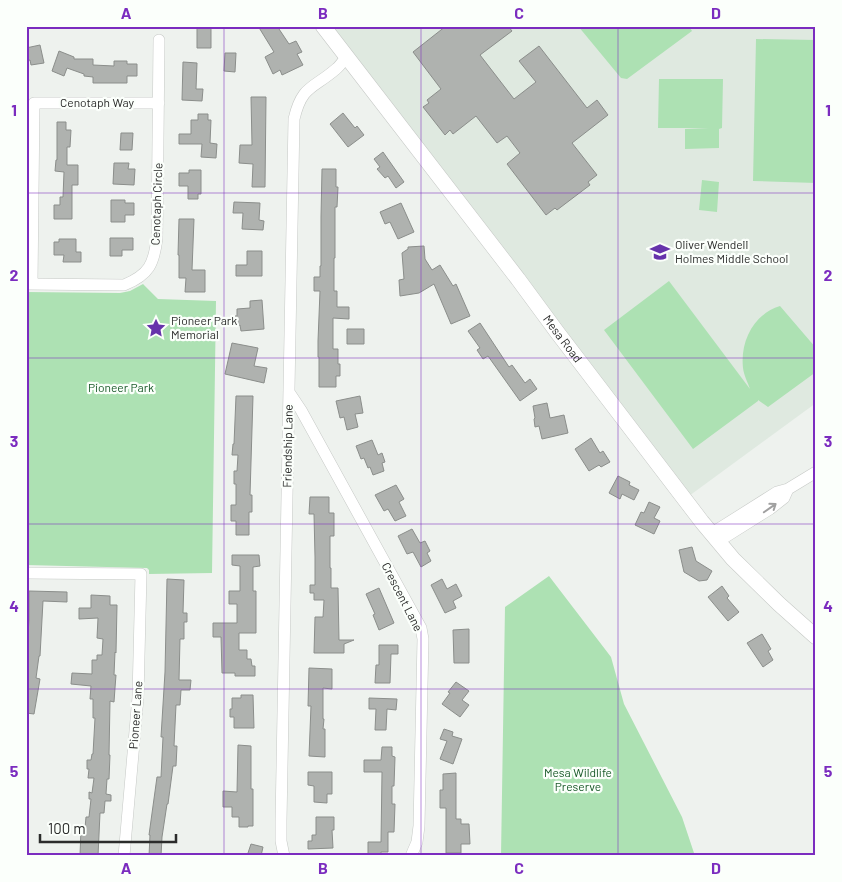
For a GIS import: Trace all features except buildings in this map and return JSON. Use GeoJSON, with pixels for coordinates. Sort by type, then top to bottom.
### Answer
{"type":"FeatureCollection","features":[{"type":"Feature","properties":{"kind":"main road","name":"Mesa Road"},"geometry":{"type":"LineString","coordinates":[[323,26],[715,537],[733,559],[816,637]]}},
{"type":"Feature","properties":{"kind":"street","name":"Cenotaph Circle"},"geometry":{"type":"LineString","coordinates":[[29,284],[124,285],[142,276],[153,260],[157,238],[159,40]]}},
{"type":"Feature","properties":{"kind":"street","name":"Friendship Lane"},"geometry":{"type":"LineString","coordinates":[[284,856],[281,821],[294,119],[299,102],[309,88],[336,68],[346,57]]}},
{"type":"Feature","properties":{"kind":"street","name":"Cenotaph Way"},"geometry":{"type":"LineString","coordinates":[[29,284],[33,99],[159,103]]}},
{"type":"Feature","properties":{"kind":"street","name":"Crescent Lane"},"geometry":{"type":"LineString","coordinates":[[289,392],[316,436],[422,634],[424,652],[419,826],[411,856]]}},
{"type":"Feature","properties":{"kind":"street"},"geometry":{"type":"LineString","coordinates":[[715,537],[747,517],[777,492],[788,489],[816,472]]}},
{"type":"Feature","properties":{"kind":"street","name":"Pioneer Lane"},"geometry":{"type":"LineString","coordinates":[[26,573],[141,574],[138,697],[124,856]]}},
{"type":"Feature","properties":{"kind":"shaded area","name":"Oliver Wendell Holmes Middle School"},"geometry":{"type":"Polygon","coordinates":[[[332,26],[816,26],[816,403],[689,496],[332,26]]]}},
{"type":"Feature","properties":{"kind":"green space"},"geometry":{"type":"Polygon","coordinates":[[[578,26],[689,26],[692,31],[627,79],[621,78],[578,26]]]}},
{"type":"Feature","properties":{"kind":"green space"},"geometry":{"type":"Polygon","coordinates":[[[756,39],[816,40],[816,183],[753,181],[756,39]]]}},
{"type":"Feature","properties":{"kind":"green space"},"geometry":{"type":"Polygon","coordinates":[[[659,79],[723,79],[722,128],[719,129],[719,148],[685,149],[685,129],[709,128],[658,128],[659,79]]]}},
{"type":"Feature","properties":{"kind":"green space"},"geometry":{"type":"Polygon","coordinates":[[[702,180],[719,182],[717,212],[699,210],[702,180]]]}},
{"type":"Feature","properties":{"kind":"green space"},"geometry":{"type":"Polygon","coordinates":[[[669,281],[750,389],[743,368],[744,348],[747,339],[756,322],[763,315],[780,306],[816,348],[816,372],[768,407],[758,400],[693,449],[604,330],[669,281]]]}},
{"type":"Feature","properties":{"kind":"green space","name":"Pioneer Park"},"geometry":{"type":"Polygon","coordinates":[[[143,284],[158,299],[216,301],[212,573],[149,574],[147,568],[26,565],[26,292],[120,293],[130,291],[143,284]]]}},
{"type":"Feature","properties":{"kind":"green space","name":"Mesa Wildlife Preserve"},"geometry":{"type":"Polygon","coordinates":[[[549,576],[611,657],[624,704],[682,817],[695,856],[501,856],[505,607],[549,576]]]}},
{"type":"Feature","properties":{"kind":"place","name":"Oliver Wendell Holmes Middle School"},"geometry":{"type":"Point","coordinates":[660,252]}},
{"type":"Feature","properties":{"kind":"place","name":"Pioneer Park Memorial"},"geometry":{"type":"Point","coordinates":[156,328]}}]}
